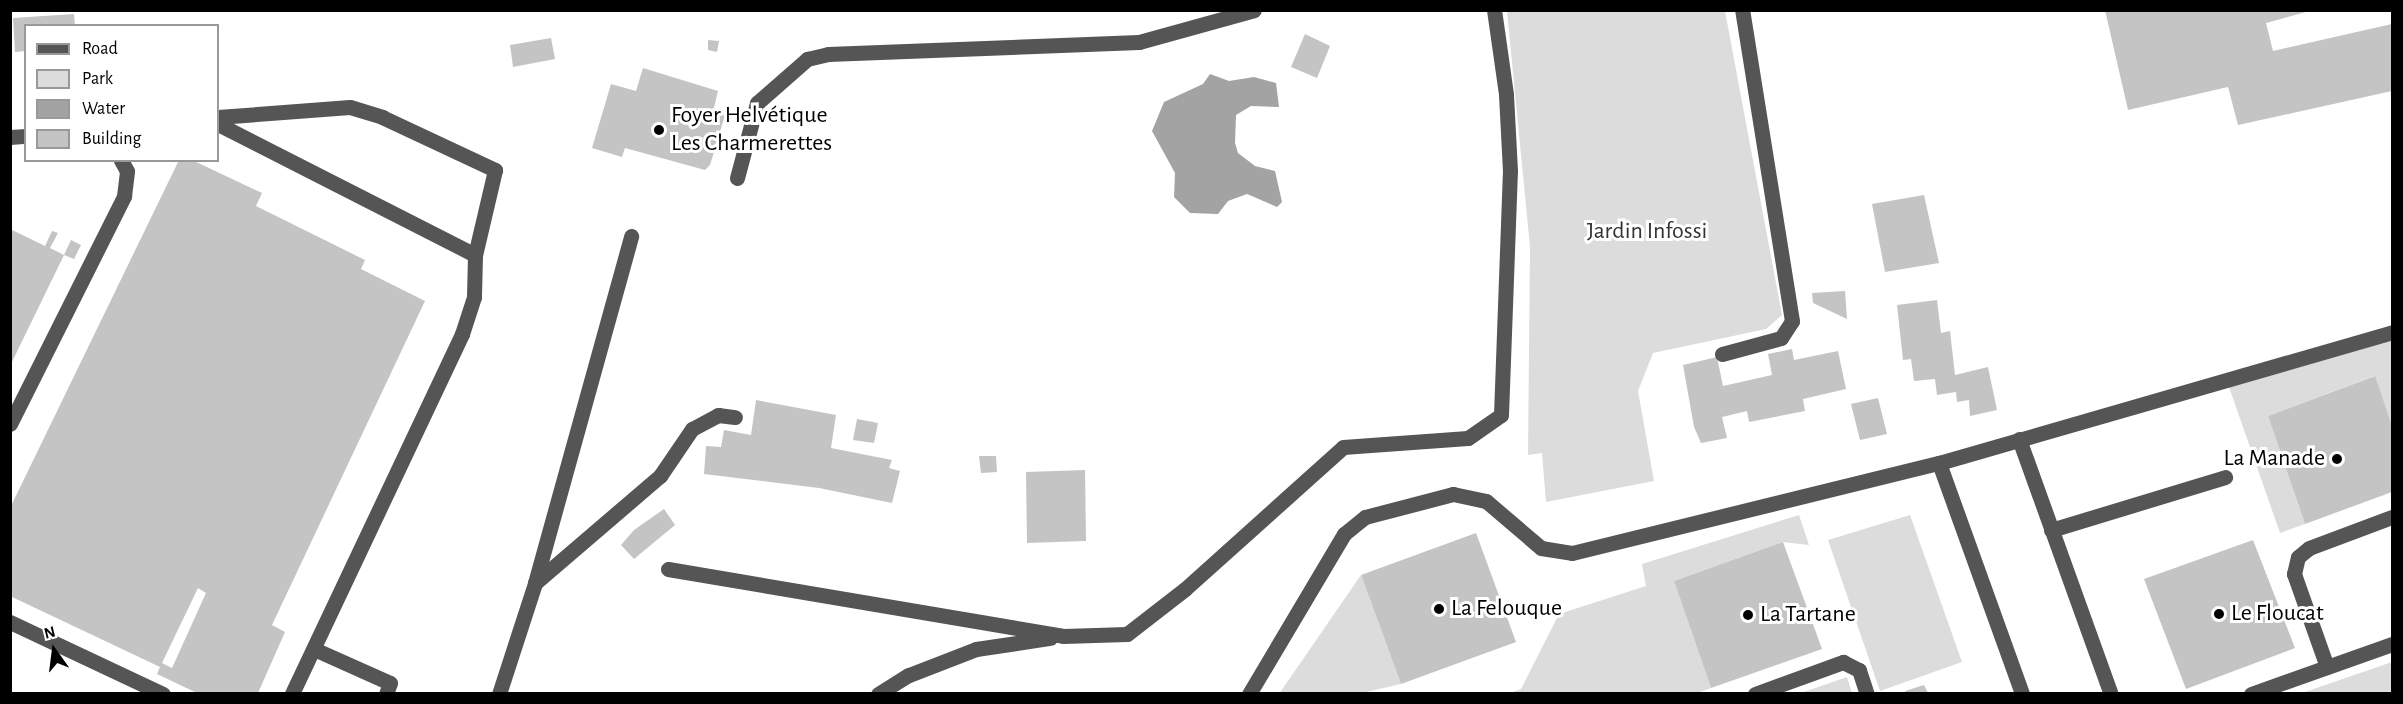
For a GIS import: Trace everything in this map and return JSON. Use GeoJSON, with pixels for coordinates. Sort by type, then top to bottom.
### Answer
{"type":"FeatureCollection","features":[{"type":"Feature","properties":{"kind":"lane"},"geometry":{"type":"LineString","coordinates":[[737,178],[757,103],[807,59],[828,54],[1139,42],[1254,10]]}},
{"type":"Feature","properties":{"kind":"lane"},"geometry":{"type":"LineString","coordinates":[[878,693],[909,675],[976,649],[1063,636],[1127,634],[1185,589],[1343,447],[1468,438],[1502,415],[1510,171],[1506,94],[1494,10]]}},
{"type":"Feature","properties":{"kind":"lane"},"geometry":{"type":"LineString","coordinates":[[1722,354],[1781,338],[1792,321],[1742,10]]}},
{"type":"Feature","properties":{"kind":"lane"},"geometry":{"type":"LineString","coordinates":[[219,117],[350,107],[382,117],[495,170],[475,255],[474,297],[462,334],[292,693]]}},
{"type":"Feature","properties":{"kind":"lane"},"geometry":{"type":"LineString","coordinates":[[219,125],[475,255]]}},
{"type":"Feature","properties":{"kind":"lane"},"geometry":{"type":"LineString","coordinates":[[10,424],[124,196],[127,171],[122,162]]}},
{"type":"Feature","properties":{"kind":"lane"},"geometry":{"type":"LineString","coordinates":[[499,693],[535,584],[631,236]]}},
{"type":"Feature","properties":{"kind":"lane"},"geometry":{"type":"LineString","coordinates":[[1249,693],[1344,534],[1365,517],[1453,494],[1485,501],[1541,548],[1572,554],[1939,462],[2392,332]]}},
{"type":"Feature","properties":{"kind":"lane"},"geometry":{"type":"LineString","coordinates":[[535,584],[660,476],[692,429],[718,415],[735,417]]}},
{"type":"Feature","properties":{"kind":"lane"},"geometry":{"type":"LineString","coordinates":[[2019,440],[2111,693]]}},
{"type":"Feature","properties":{"kind":"lane"},"geometry":{"type":"LineString","coordinates":[[1939,462],[2022,693]]}},
{"type":"Feature","properties":{"kind":"lane"},"geometry":{"type":"LineString","coordinates":[[2051,530],[2225,477]]}},
{"type":"Feature","properties":{"kind":"lane"},"geometry":{"type":"LineString","coordinates":[[2327,667],[2294,574],[2298,557],[2309,548],[2392,517]]}},
{"type":"Feature","properties":{"kind":"lane"},"geometry":{"type":"LineString","coordinates":[[668,569],[1063,636]]}},
{"type":"Feature","properties":{"kind":"lane"},"geometry":{"type":"LineString","coordinates":[[10,622],[163,693]]}},
{"type":"Feature","properties":{"kind":"lane"},"geometry":{"type":"LineString","coordinates":[[2252,693],[2392,644]]}},
{"type":"Feature","properties":{"kind":"lane"},"geometry":{"type":"LineString","coordinates":[[314,649],[390,683],[386,693]]}},
{"type":"Feature","properties":{"kind":"lane"},"geometry":{"type":"LineString","coordinates":[[1755,693],[1843,662],[1859,670],[1868,693]]}},
{"type":"Feature","properties":{"kind":"green space","name":"Jardin Infossi"},"geometry":{"type":"Polygon","coordinates":[[[1507,11],[1725,11],[1782,315],[1766,329],[1653,353],[1638,391],[1654,481],[1546,502],[1542,453],[1528,455],[1530,247],[1507,11]]]}},
{"type":"Feature","properties":{"kind":"green space"},"geometry":{"type":"Polygon","coordinates":[[[2392,339],[2392,426],[2374,376],[2268,416],[2305,524],[2280,533],[2229,387],[2392,339]]]}},
{"type":"Feature","properties":{"kind":"green space"},"geometry":{"type":"Polygon","coordinates":[[[1799,515],[1809,545],[1783,542],[1674,581],[1711,688],[1695,694],[1507,694],[1521,689],[1559,614],[1646,586],[1642,564],[1799,515]]]}},
{"type":"Feature","properties":{"kind":"green space"},"geometry":{"type":"Polygon","coordinates":[[[1910,515],[1962,662],[1880,691],[1828,540],[1910,515]]]}},
{"type":"Feature","properties":{"kind":"green space"},"geometry":{"type":"Polygon","coordinates":[[[1361,575],[1401,684],[1362,693],[1279,694],[1361,575]]]}},
{"type":"Feature","properties":{"kind":"green space"},"geometry":{"type":"Polygon","coordinates":[[[2392,662],[2392,693],[2302,693],[2392,662]]]}},
{"type":"Feature","properties":{"kind":"green space"},"geometry":{"type":"Polygon","coordinates":[[[1847,677],[1852,693],[1801,693],[1847,677]]]}},
{"type":"Feature","properties":{"kind":"water"},"geometry":{"type":"Polygon","coordinates":[[[1210,74],[1229,81],[1254,77],[1276,83],[1279,107],[1251,106],[1236,115],[1235,143],[1238,153],[1255,166],[1275,171],[1282,202],[1277,207],[1247,194],[1228,201],[1218,214],[1190,213],[1174,197],[1175,173],[1152,131],[1164,102],[1203,84],[1210,74]]]}},
{"type":"Feature","properties":{"kind":"building"},"geometry":{"type":"Polygon","coordinates":[[[2105,10],[2313,10],[2266,23],[2273,51],[2392,24],[2392,91],[2238,125],[2228,87],[2128,110],[2105,10]]]}},
{"type":"Feature","properties":{"kind":"building"},"geometry":{"type":"Polygon","coordinates":[[[74,14],[75,24],[24,24],[24,51],[15,52],[13,18],[74,14]]]}},
{"type":"Feature","properties":{"kind":"building"},"geometry":{"type":"Polygon","coordinates":[[[1305,34],[1330,46],[1317,78],[1291,67],[1305,34]]]}},
{"type":"Feature","properties":{"kind":"building"},"geometry":{"type":"Polygon","coordinates":[[[551,38],[555,59],[513,67],[510,45],[551,38]]]}},
{"type":"Feature","properties":{"kind":"building"},"geometry":{"type":"Polygon","coordinates":[[[708,40],[719,41],[717,52],[708,50],[708,40]]]}},
{"type":"Feature","properties":{"kind":"building","name":"Foyer Helvétique Les Charmerettes"},"geometry":{"type":"Polygon","coordinates":[[[643,68],[718,91],[713,112],[725,115],[710,165],[705,170],[625,148],[622,157],[592,148],[611,84],[636,91],[643,68]]]}},
{"type":"Feature","properties":{"kind":"building"},"geometry":{"type":"Polygon","coordinates":[[[178,162],[196,162],[262,193],[256,206],[365,260],[361,269],[425,301],[272,625],[285,632],[258,693],[197,693],[157,674],[160,667],[10,596],[10,508],[178,162]],[[198,588],[162,663],[172,668],[206,593],[198,588]]]}},
{"type":"Feature","properties":{"kind":"building"},"geometry":{"type":"Polygon","coordinates":[[[1924,195],[1939,263],[1885,272],[1872,204],[1924,195]]]}},
{"type":"Feature","properties":{"kind":"building"},"geometry":{"type":"Polygon","coordinates":[[[10,229],[45,246],[52,231],[58,233],[50,248],[64,255],[10,366],[10,229]]]}},
{"type":"Feature","properties":{"kind":"building"},"geometry":{"type":"Polygon","coordinates":[[[71,240],[81,245],[74,259],[64,255],[71,240]]]}},
{"type":"Feature","properties":{"kind":"building"},"geometry":{"type":"Polygon","coordinates":[[[1845,291],[1847,319],[1813,303],[1812,293],[1845,291]]]}},
{"type":"Feature","properties":{"kind":"building"},"geometry":{"type":"Polygon","coordinates":[[[1937,300],[1941,333],[1950,331],[1955,375],[1988,367],[1997,410],[1970,416],[1969,400],[1957,402],[1956,392],[1937,395],[1935,379],[1914,381],[1911,359],[1903,360],[1897,305],[1937,300]]]}},
{"type":"Feature","properties":{"kind":"building"},"geometry":{"type":"Polygon","coordinates":[[[1792,349],[1794,360],[1838,351],[1846,389],[1803,399],[1805,411],[1749,422],[1747,411],[1722,417],[1727,438],[1701,443],[1694,427],[1683,365],[1717,357],[1723,386],[1772,375],[1768,354],[1792,349]]]}},
{"type":"Feature","properties":{"kind":"building","name":"La Manade"},"geometry":{"type":"Polygon","coordinates":[[[2375,376],[2392,426],[2392,492],[2305,524],[2268,416],[2375,376]]]}},
{"type":"Feature","properties":{"kind":"building"},"geometry":{"type":"Polygon","coordinates":[[[1878,398],[1887,434],[1860,440],[1851,404],[1878,398]]]}},
{"type":"Feature","properties":{"kind":"building"},"geometry":{"type":"Polygon","coordinates":[[[756,400],[836,415],[831,448],[892,460],[889,468],[900,471],[892,503],[819,488],[704,474],[706,446],[721,447],[724,430],[751,435],[756,400]]]}},
{"type":"Feature","properties":{"kind":"building"},"geometry":{"type":"Polygon","coordinates":[[[857,419],[878,423],[874,443],[853,440],[857,419]]]}},
{"type":"Feature","properties":{"kind":"building"},"geometry":{"type":"Polygon","coordinates":[[[979,456],[996,456],[997,472],[981,473],[979,456]]]}},
{"type":"Feature","properties":{"kind":"building"},"geometry":{"type":"Polygon","coordinates":[[[1085,470],[1086,541],[1027,543],[1026,472],[1085,470]]]}},
{"type":"Feature","properties":{"kind":"building"},"geometry":{"type":"Polygon","coordinates":[[[664,509],[675,525],[634,559],[621,545],[634,530],[664,509]]]}},
{"type":"Feature","properties":{"kind":"building","name":"La Felouque"},"geometry":{"type":"Polygon","coordinates":[[[1476,533],[1516,642],[1401,684],[1361,575],[1476,533]]]}},
{"type":"Feature","properties":{"kind":"building","name":"Le Floucat"},"geometry":{"type":"Polygon","coordinates":[[[2253,540],[2295,648],[2186,689],[2144,579],[2253,540]]]}},
{"type":"Feature","properties":{"kind":"building","name":"La Tartane"},"geometry":{"type":"Polygon","coordinates":[[[1783,542],[1822,649],[1711,688],[1674,581],[1783,542]]]}},
{"type":"Feature","properties":{"kind":"building"},"geometry":{"type":"Polygon","coordinates":[[[1924,685],[1928,693],[1906,693],[1905,691],[1924,685]]]}},
{"type":"Feature","properties":{"kind":"place","name":"Foyer Helvétique Les Charmerettes"},"geometry":{"type":"Point","coordinates":[659,130]}},
{"type":"Feature","properties":{"kind":"place","name":"La Manade"},"geometry":{"type":"Point","coordinates":[2337,459]}},
{"type":"Feature","properties":{"kind":"place","name":"La Felouque"},"geometry":{"type":"Point","coordinates":[1439,609]}},
{"type":"Feature","properties":{"kind":"place","name":"Le Floucat"},"geometry":{"type":"Point","coordinates":[2219,614]}},
{"type":"Feature","properties":{"kind":"place","name":"La Tartane"},"geometry":{"type":"Point","coordinates":[1748,615]}}]}
